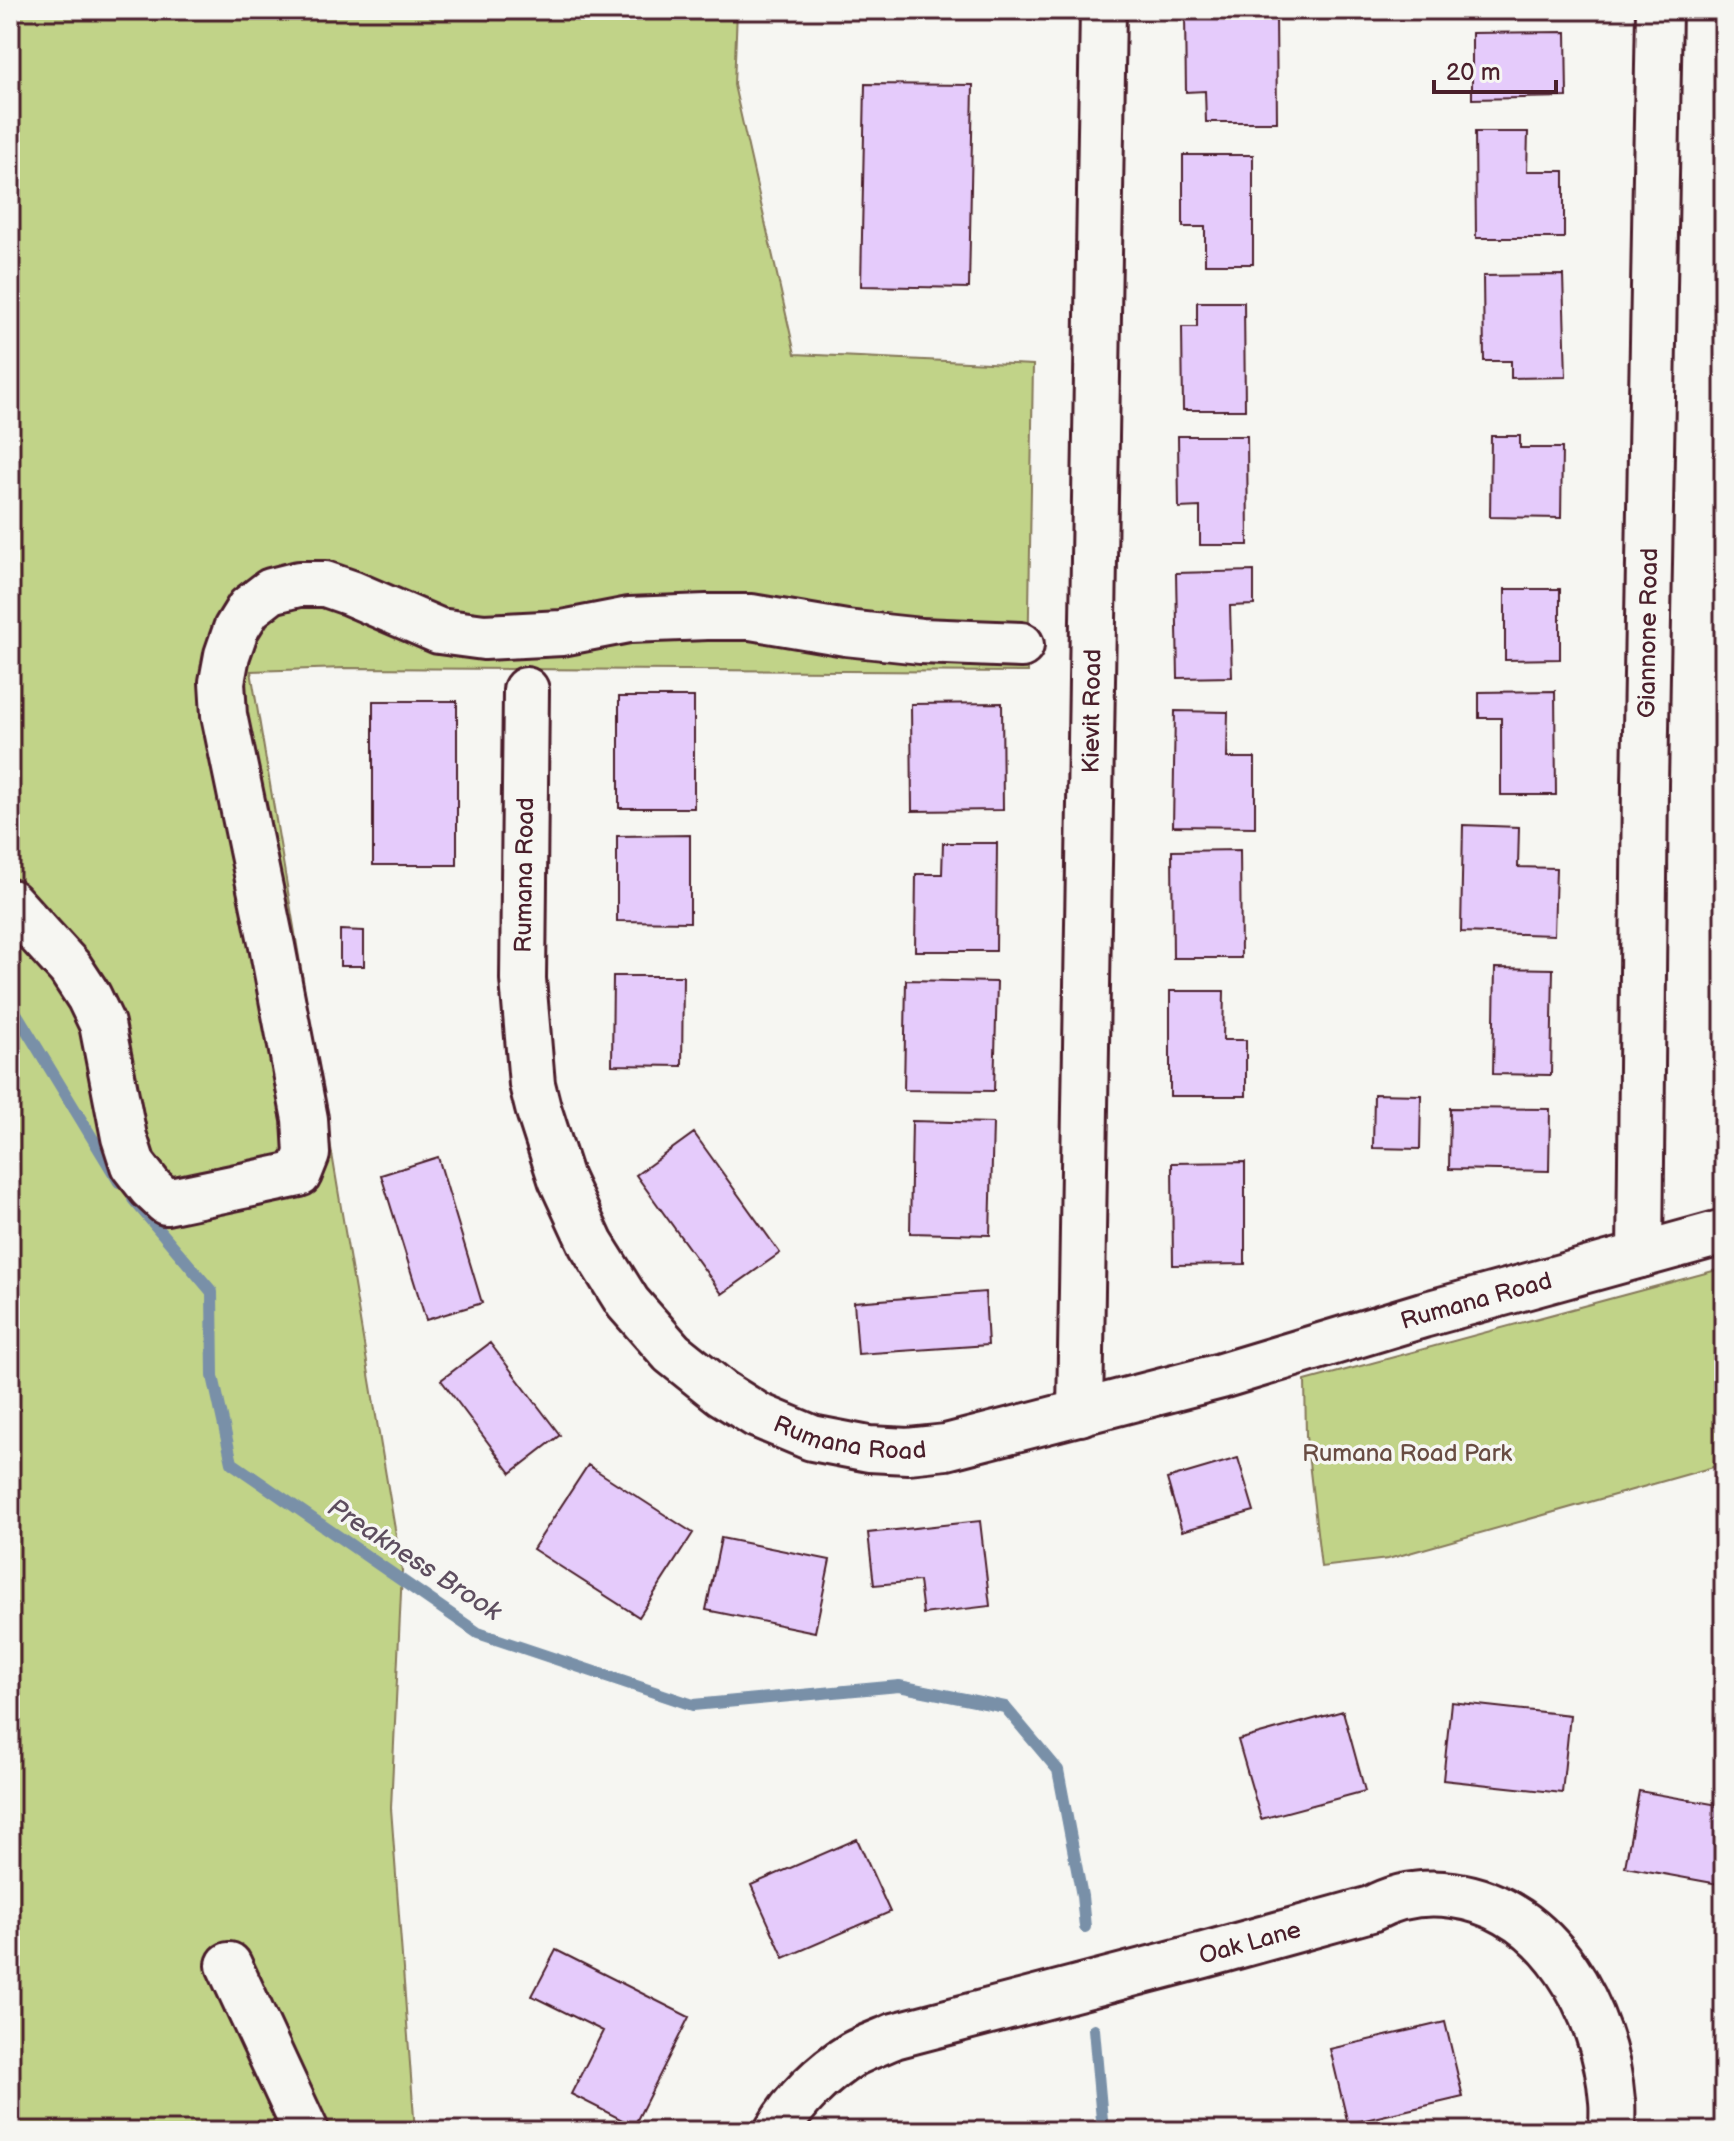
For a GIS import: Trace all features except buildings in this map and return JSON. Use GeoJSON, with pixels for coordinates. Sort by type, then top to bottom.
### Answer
{"type":"FeatureCollection","features":[{"type":"Feature","properties":{"kind":"street","name":"Kievit Road"},"geometry":{"type":"LineString","coordinates":[[1080,1413],[1103,10]]}},
{"type":"Feature","properties":{"kind":"street","name":"Giannone Road"},"geometry":{"type":"LineString","coordinates":[[1640,1255],[1659,10]]}},
{"type":"Feature","properties":{"kind":"street"},"geometry":{"type":"LineString","coordinates":[[10,902],[70,968],[89,997],[102,1024],[124,1137],[133,1165],[151,1188],[166,1202],[299,1174],[307,1154],[305,1119],[224,715],[222,682],[236,629],[249,608],[271,591],[299,584],[325,584],[439,631],[484,637],[562,633],[629,620],[751,617],[846,633],[921,641],[1021,645]]}},
{"type":"Feature","properties":{"kind":"street","name":"Rumana Road"},"geometry":{"type":"LineString","coordinates":[[526,690],[523,979],[532,1084],[538,1108],[561,1179],[591,1244],[628,1303],[672,1353],[722,1393],[757,1415],[812,1438],[869,1449],[908,1451],[946,1447],[1221,1376],[1423,1315],[1724,1232]]}},
{"type":"Feature","properties":{"kind":"street","name":"Oak Lane"},"geometry":{"type":"LineString","coordinates":[[777,2131],[815,2083],[852,2055],[894,2036],[1204,1955],[1371,1909],[1408,1895],[1434,1892],[1473,1898],[1498,1907],[1533,1930],[1563,1963],[1587,2004],[1604,2050],[1612,2101],[1612,2131]]}},
{"type":"Feature","properties":{"kind":"street"},"geometry":{"type":"LineString","coordinates":[[229,1965],[306,2131]]}},
{"type":"Feature","properties":{"kind":"green space"},"geometry":{"type":"Polygon","coordinates":[[[10,10],[737,10],[734,85],[795,354],[1033,365],[1028,672],[345,668],[251,671],[402,1571],[391,1808],[415,2131],[10,2131],[10,10]]]}},
{"type":"Feature","properties":{"kind":"green space","name":"Rumana Road Park"},"geometry":{"type":"Polygon","coordinates":[[[1724,1268],[1724,1464],[1388,1559],[1321,1567],[1306,1436],[1305,1381],[1724,1268]]]}},
{"type":"Feature","properties":{"kind":"waterway","name":"Preakness Brook"},"geometry":{"type":"LineString","coordinates":[[10,1003],[119,1182]]}},
{"type":"Feature","properties":{"kind":"waterway","name":"Preakness Brook"},"geometry":{"type":"LineString","coordinates":[[133,1199],[212,1292],[213,1376],[232,1463],[478,1633],[693,1705],[899,1686],[1005,1707],[1058,1770],[1085,1927]]}},
{"type":"Feature","properties":{"kind":"waterway","name":"Preakness Brook"},"geometry":{"type":"LineString","coordinates":[[1094,2029],[1103,2131]]}}]}
